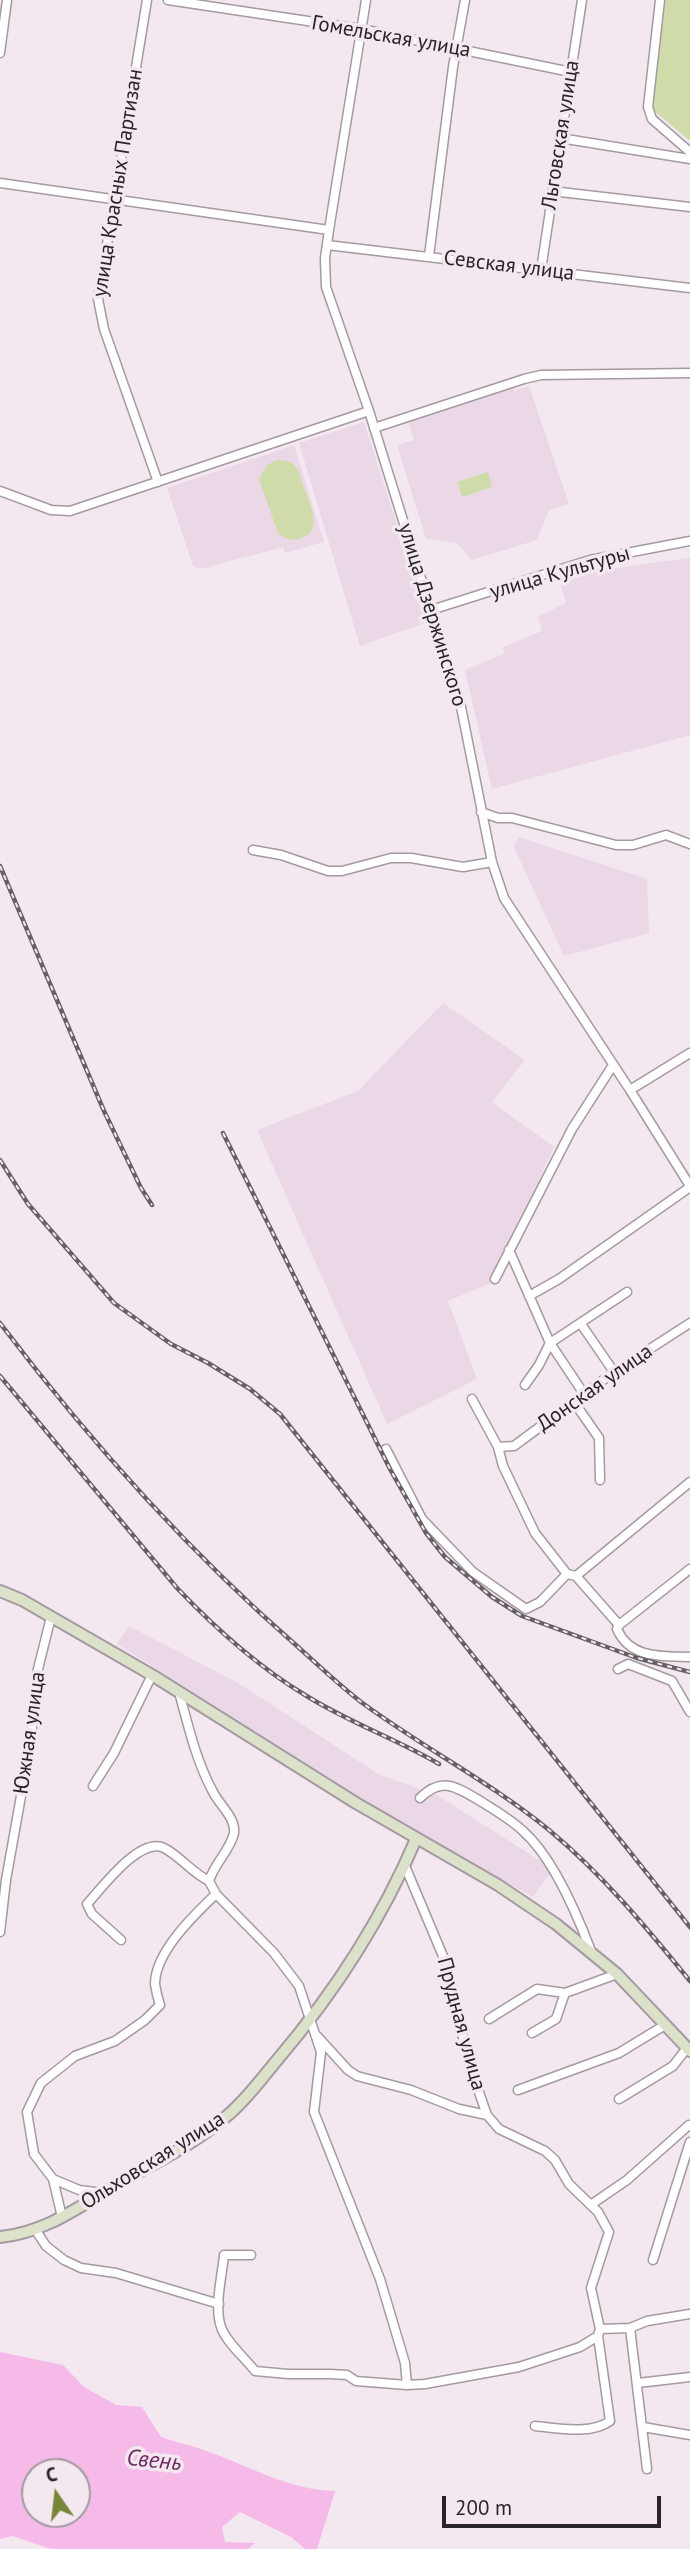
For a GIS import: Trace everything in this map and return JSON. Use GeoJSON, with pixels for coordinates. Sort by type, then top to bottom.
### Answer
{"type":"FeatureCollection","features":[{"type":"Feature","properties":{"kind":"street"},"geometry":{"type":"LineString","coordinates":[[0,53],[7,0]]}},
{"type":"Feature","properties":{"kind":"street","name":"улица Красных Партизан"},"geometry":{"type":"LineString","coordinates":[[147,0],[100,286],[99,312],[158,482]]}},
{"type":"Feature","properties":{"kind":"street","name":"Гомельская улица"},"geometry":{"type":"LineString","coordinates":[[168,0],[360,29],[571,72]]}},
{"type":"Feature","properties":{"kind":"street","name":"улица Дзержинского"},"geometry":{"type":"LineString","coordinates":[[366,0],[329,230],[326,288],[369,411],[461,707],[492,862],[504,898],[690,1187]]}},
{"type":"Feature","properties":{"kind":"street"},"geometry":{"type":"LineString","coordinates":[[429,256],[465,0]]}},
{"type":"Feature","properties":{"kind":"street","name":"Льговская улица"},"geometry":{"type":"LineString","coordinates":[[541,270],[582,0]]}},
{"type":"Feature","properties":{"kind":"street"},"geometry":{"type":"LineString","coordinates":[[660,0],[648,107],[652,119],[690,152]]}},
{"type":"Feature","properties":{"kind":"street"},"geometry":{"type":"LineString","coordinates":[[560,138],[690,159]]}},
{"type":"Feature","properties":{"kind":"street"},"geometry":{"type":"LineString","coordinates":[[0,183],[329,230]]}},
{"type":"Feature","properties":{"kind":"street"},"geometry":{"type":"LineString","coordinates":[[552,191],[690,207]]}},
{"type":"Feature","properties":{"kind":"street","name":"Севская улица"},"geometry":{"type":"LineString","coordinates":[[327,246],[690,288]]}},
{"type":"Feature","properties":{"kind":"street"},"geometry":{"type":"LineString","coordinates":[[374,428],[524,379],[541,376],[690,373]]}},
{"type":"Feature","properties":{"kind":"street"},"geometry":{"type":"LineString","coordinates":[[0,491],[51,510],[70,511],[369,411]]}},
{"type":"Feature","properties":{"kind":"street","name":"улица Культуры"},"geometry":{"type":"LineString","coordinates":[[431,610],[590,560],[690,541]]}},
{"type":"Feature","properties":{"kind":"street"},"geometry":{"type":"LineString","coordinates":[[481,812],[615,845],[634,845],[666,835],[690,844]]}},
{"type":"Feature","properties":{"kind":"street"},"geometry":{"type":"LineString","coordinates":[[253,850],[281,855],[328,871],[342,871],[391,858],[411,858],[463,867],[492,862]]}},
{"type":"Feature","properties":{"kind":"street"},"geometry":{"type":"LineString","coordinates":[[630,1090],[690,1053]]}},
{"type":"Feature","properties":{"kind":"street"},"geometry":{"type":"LineString","coordinates":[[495,1279],[572,1129],[613,1065]]}},
{"type":"Feature","properties":{"kind":"street"},"geometry":{"type":"LineString","coordinates":[[529,1296],[559,1279],[690,1187]]}},
{"type":"Feature","properties":{"kind":"street"},"geometry":{"type":"LineString","coordinates":[[509,1250],[550,1343],[584,1394]]}},
{"type":"Feature","properties":{"kind":"street"},"geometry":{"type":"LineString","coordinates":[[525,1385],[540,1365],[550,1343],[627,1292]]}},
{"type":"Feature","properties":{"kind":"street","name":"Донская улица"},"geometry":{"type":"LineString","coordinates":[[498,1447],[514,1446],[614,1372],[690,1323]]}},
{"type":"Feature","properties":{"kind":"street"},"geometry":{"type":"LineString","coordinates":[[581,1324],[614,1372]]}},
{"type":"Feature","properties":{"kind":"street"},"geometry":{"type":"LineString","coordinates":[[472,1399],[498,1447],[503,1466],[535,1533],[566,1574],[576,1576],[620,1625]]}},
{"type":"Feature","properties":{"kind":"street"},"geometry":{"type":"LineString","coordinates":[[574,1402],[599,1438],[600,1480]]}},
{"type":"Feature","properties":{"kind":"street"},"geometry":{"type":"LineString","coordinates":[[386,1449],[422,1519],[473,1572],[515,1602],[526,1609],[540,1602],[566,1574]]}},
{"type":"Feature","properties":{"kind":"street"},"geometry":{"type":"LineString","coordinates":[[576,1576],[690,1482]]}},
{"type":"Feature","properties":{"kind":"street"},"geometry":{"type":"LineString","coordinates":[[690,1569],[617,1629],[621,1638],[642,1654],[690,1657]]}},
{"type":"Feature","properties":{"kind":"street"},"geometry":{"type":"LineString","coordinates":[[0,1591],[152,1675],[416,1839],[498,1885],[556,1924],[593,1954],[617,1974],[689,2050],[673,2066],[619,2099]]}},
{"type":"Feature","properties":{"kind":"street","name":"Южная улица"},"geometry":{"type":"LineString","coordinates":[[0,1932],[6,1880],[28,1757],[36,1677],[51,1617]]}},
{"type":"Feature","properties":{"kind":"street"},"geometry":{"type":"LineString","coordinates":[[618,1669],[628,1664],[672,1681],[690,1712]]}},
{"type":"Feature","properties":{"kind":"street"},"geometry":{"type":"LineString","coordinates":[[93,1786],[114,1753],[152,1675]]}},
{"type":"Feature","properties":{"kind":"street"},"geometry":{"type":"LineString","coordinates":[[179,1691],[199,1761],[209,1784],[234,1823],[233,1836],[209,1881]]}},
{"type":"Feature","properties":{"kind":"street"},"geometry":{"type":"LineString","coordinates":[[420,1798],[433,1787],[446,1784],[488,1806],[523,1830],[557,1875],[593,1954]]}},
{"type":"Feature","properties":{"kind":"street","name":"Ольховская улица"},"geometry":{"type":"LineString","coordinates":[[0,2237],[35,2229],[62,2217],[182,2148],[227,2116],[311,2020],[369,1933],[405,1866],[416,1839]]}},
{"type":"Feature","properties":{"kind":"street"},"geometry":{"type":"LineString","coordinates":[[121,1940],[92,1914],[88,1904],[134,1855],[149,1846],[163,1847],[209,1881],[216,1894],[299,1986],[321,2052],[314,2112],[380,2279],[405,2363],[407,2385]]}},
{"type":"Feature","properties":{"kind":"street","name":"Прудная улица"},"geometry":{"type":"LineString","coordinates":[[405,1866],[449,1968],[468,2060],[487,2115],[499,2129],[545,2151],[555,2160],[569,2184],[592,2204],[609,2232],[591,2288],[610,2421],[604,2425],[575,2429],[535,2426]]}},
{"type":"Feature","properties":{"kind":"street"},"geometry":{"type":"LineString","coordinates":[[62,2217],[53,2179],[34,2154],[28,2131],[27,2112],[41,2083],[75,2056],[115,2040],[145,2020],[160,2006],[155,1983],[159,1964],[189,1920],[216,1894]]}},
{"type":"Feature","properties":{"kind":"street"},"geometry":{"type":"LineString","coordinates":[[489,2019],[537,1989],[565,1993],[617,1974]]}},
{"type":"Feature","properties":{"kind":"street"},"geometry":{"type":"LineString","coordinates":[[532,2033],[556,2020],[565,1993]]}},
{"type":"Feature","properties":{"kind":"street"},"geometry":{"type":"LineString","coordinates":[[518,2090],[619,2053],[665,2025]]}},
{"type":"Feature","properties":{"kind":"street"},"geometry":{"type":"LineString","coordinates":[[315,2034],[348,2070],[357,2076],[411,2090],[459,2109],[487,2115]]}},
{"type":"Feature","properties":{"kind":"street"},"geometry":{"type":"LineString","coordinates":[[592,2204],[653,2158],[690,2125]]}},
{"type":"Feature","properties":{"kind":"street"},"geometry":{"type":"LineString","coordinates":[[653,2260],[690,2142]]}},
{"type":"Feature","properties":{"kind":"street"},"geometry":{"type":"LineString","coordinates":[[53,2179],[79,2190],[103,2193]]}},
{"type":"Feature","properties":{"kind":"street"},"geometry":{"type":"LineString","coordinates":[[35,2229],[46,2246],[64,2260],[81,2268],[116,2273],[219,2304]]}},
{"type":"Feature","properties":{"kind":"street"},"geometry":{"type":"LineString","coordinates":[[251,2255],[224,2255],[219,2304],[221,2327],[255,2371],[339,2374],[347,2375],[356,2381],[407,2385],[519,2367],[580,2347],[599,2333],[690,2314]]}},
{"type":"Feature","properties":{"kind":"street"},"geometry":{"type":"LineString","coordinates":[[630,2328],[648,2469]]}},
{"type":"Feature","properties":{"kind":"street"},"geometry":{"type":"LineString","coordinates":[[638,2383],[690,2376]]}},
{"type":"Feature","properties":{"kind":"street"},"geometry":{"type":"LineString","coordinates":[[643,2427],[690,2435]]}},
{"type":"Feature","properties":{"kind":"shaded area"},"geometry":{"type":"Polygon","coordinates":[[[512,386],[514,391],[529,386],[569,504],[549,510],[537,540],[472,560],[457,543],[426,539],[397,445],[414,440],[408,421],[512,386]]]}},
{"type":"Feature","properties":{"kind":"shaded area"},"geometry":{"type":"Polygon","coordinates":[[[364,422],[428,622],[360,646],[299,443],[364,422]]]}},
{"type":"Feature","properties":{"kind":"shaded area"},"geometry":{"type":"Polygon","coordinates":[[[294,445],[324,542],[285,553],[283,547],[200,569],[193,566],[167,488],[294,445]]]}},
{"type":"Feature","properties":{"kind":"shaded area"},"geometry":{"type":"Polygon","coordinates":[[[690,558],[690,735],[492,789],[465,670],[504,654],[503,647],[542,631],[538,617],[566,603],[560,582],[594,571],[690,558]]]}},
{"type":"Feature","properties":{"kind":"shaded area"},"geometry":{"type":"Polygon","coordinates":[[[519,837],[647,879],[649,933],[564,956],[514,847],[519,837]]]}},
{"type":"Feature","properties":{"kind":"shaded area"},"geometry":{"type":"Polygon","coordinates":[[[443,1003],[525,1060],[492,1102],[554,1147],[493,1282],[448,1301],[477,1379],[387,1424],[257,1130],[358,1091],[443,1003]]]}},
{"type":"Feature","properties":{"kind":"shaded area"},"geometry":{"type":"Polygon","coordinates":[[[129,1626],[238,1683],[380,1775],[437,1795],[553,1869],[533,1897],[408,1827],[117,1644],[129,1626]]]}},
{"type":"Feature","properties":{"kind":"green space"},"geometry":{"type":"Polygon","coordinates":[[[663,0],[690,0],[690,141],[652,109],[663,0]]]}},
{"type":"Feature","properties":{"kind":"green space"},"geometry":{"type":"Polygon","coordinates":[[[276,460],[288,461],[296,468],[312,510],[311,531],[298,539],[287,539],[278,533],[259,479],[266,466],[276,460]]]}},
{"type":"Feature","properties":{"kind":"green space"},"geometry":{"type":"Polygon","coordinates":[[[488,472],[492,487],[462,497],[457,482],[488,472]]]}},
{"type":"Feature","properties":{"kind":"water","name":"Свень"},"geometry":{"type":"Polygon","coordinates":[[[0,2352],[63,2365],[84,2387],[116,2405],[142,2407],[161,2437],[204,2450],[284,2482],[335,2491],[317,2549],[305,2549],[291,2537],[240,2512],[222,2527],[225,2542],[255,2543],[248,2549],[51,2549],[13,2536],[0,2539],[0,2352]]]}},
{"type":"Feature","properties":{"kind":"railway"},"geometry":{"type":"LineString","coordinates":[[0,866],[104,1111],[152,1205]]}},
{"type":"Feature","properties":{"kind":"railway"},"geometry":{"type":"LineString","coordinates":[[223,1133],[390,1469],[426,1533],[445,1557],[492,1597],[522,1616],[637,1658],[690,1672]]}},
{"type":"Feature","properties":{"kind":"railway"},"geometry":{"type":"LineString","coordinates":[[0,1160],[28,1204],[114,1303],[171,1344],[250,1389],[280,1414],[690,1927]]}},
{"type":"Feature","properties":{"kind":"railway"},"geometry":{"type":"LineString","coordinates":[[0,1323],[68,1409],[140,1492],[256,1609],[361,1702],[503,1796],[569,1847],[606,1883],[690,1981]]}},
{"type":"Feature","properties":{"kind":"railway"},"geometry":{"type":"LineString","coordinates":[[0,1376],[177,1588],[222,1632],[270,1672],[305,1695],[439,1764]]}}]}
